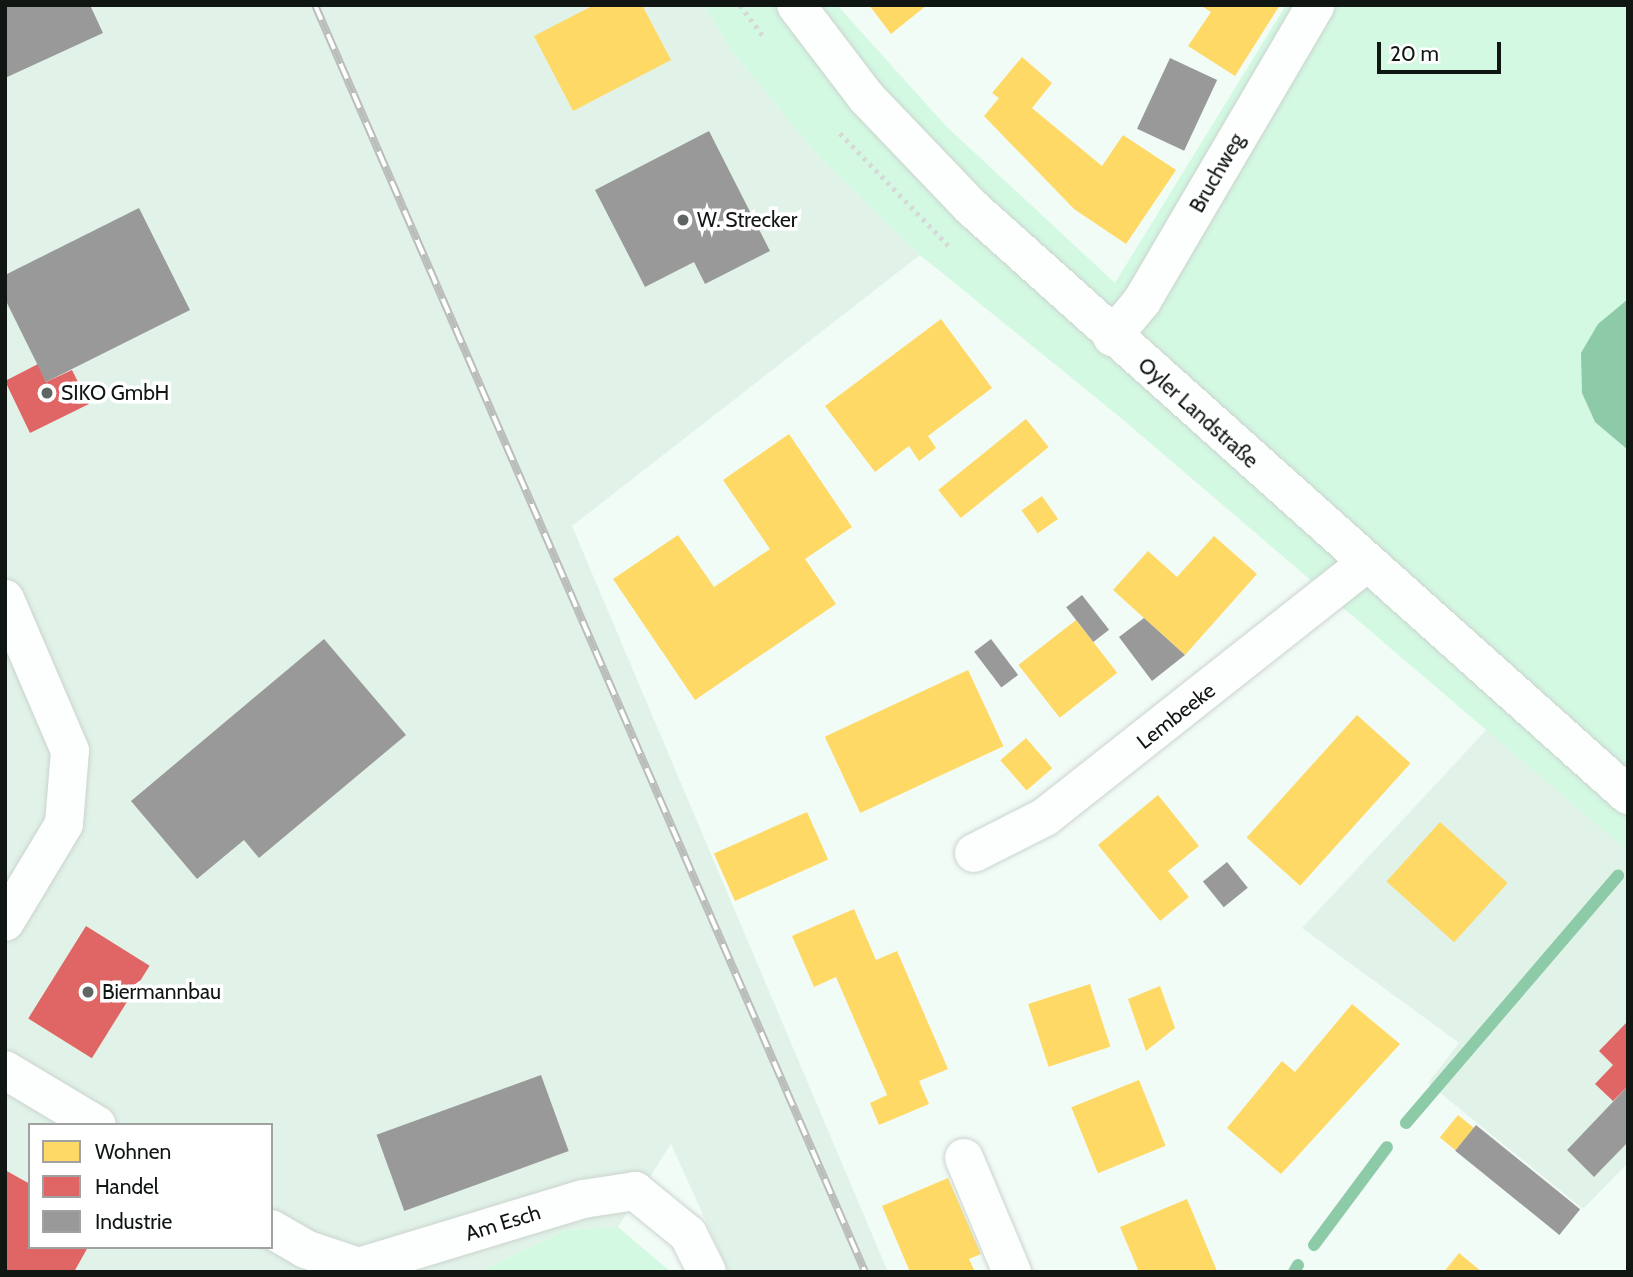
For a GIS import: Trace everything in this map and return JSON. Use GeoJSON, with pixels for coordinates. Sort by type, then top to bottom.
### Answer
{"type":"FeatureCollection","features":[{"type":"Feature","properties":{"kind":"street","name":"Oyler Landstraße"},"geometry":{"type":"LineString","coordinates":[[796,5],[866,97],[952,187],[1112,337],[1628,795]]}},
{"type":"Feature","properties":{"kind":"street","name":"Bruchweg"},"geometry":{"type":"LineString","coordinates":[[1112,337],[1142,300],[1316,5]]}},
{"type":"Feature","properties":{"kind":"street","name":"Lembeeke"},"geometry":{"type":"LineString","coordinates":[[974,853],[1045,817],[1367,563]]}},
{"type":"Feature","properties":{"kind":"street"},"geometry":{"type":"LineString","coordinates":[[5,599],[70,751],[64,824],[5,922]]}},
{"type":"Feature","properties":{"kind":"street"},"geometry":{"type":"LineString","coordinates":[[5,1070],[94,1123]]}},
{"type":"Feature","properties":{"kind":"street"},"geometry":{"type":"LineString","coordinates":[[964,1158],[1012,1272]]}},
{"type":"Feature","properties":{"kind":"street","name":"Am Esch"},"geometry":{"type":"LineString","coordinates":[[273,1229],[305,1249],[359,1267],[583,1199],[635,1191],[688,1234],[707,1272]]}},
{"type":"Feature","properties":{"kind":"shaded area"},"geometry":{"type":"Polygon","coordinates":[[[5,5],[704,5],[730,49],[820,158],[920,255],[572,526],[888,1272],[729,1272],[671,1144],[618,1227],[566,1230],[479,1272],[5,1272],[5,5]]]}},
{"type":"Feature","properties":{"kind":"shaded area"},"geometry":{"type":"Polygon","coordinates":[[[704,5],[837,5],[946,126],[1115,283],[1286,5],[1628,5],[1628,299],[1598,324],[1582,393],[1595,422],[1628,450],[1628,851],[1121,418],[920,255],[820,158],[730,49],[704,5]]]}},
{"type":"Feature","properties":{"kind":"shaded area"},"geometry":{"type":"Polygon","coordinates":[[[1628,299],[1628,450],[1595,422],[1582,393],[1581,353],[1598,324],[1628,299]]]}},
{"type":"Feature","properties":{"kind":"shaded area"},"geometry":{"type":"Polygon","coordinates":[[[1489,727],[1628,851],[1628,1163],[1583,1209],[1428,1083],[1459,1043],[1302,928],[1489,727]]]}},
{"type":"Feature","properties":{"kind":"shaded area"},"geometry":{"type":"Polygon","coordinates":[[[618,1227],[671,1272],[479,1272],[566,1230],[618,1227]]]}},
{"type":"Feature","properties":{"kind":"building: Wohnen"},"geometry":{"type":"Polygon","coordinates":[[[594,5],[642,5],[671,60],[573,111],[534,36],[594,5]]]}},
{"type":"Feature","properties":{"kind":"building: Wohnen"},"geometry":{"type":"Polygon","coordinates":[[[869,5],[927,5],[891,34],[869,5]]]}},
{"type":"Feature","properties":{"kind":"building: Wohnen"},"geometry":{"type":"Polygon","coordinates":[[[1200,5],[1280,5],[1235,76],[1188,46],[1211,12],[1200,5]]]}},
{"type":"Feature","properties":{"kind":"building: Wohnen"},"geometry":{"type":"Polygon","coordinates":[[[1022,57],[1052,83],[1032,108],[1102,166],[1123,135],[1176,170],[1126,244],[1074,209],[984,116],[999,98],[992,93],[1022,57]]]}},
{"type":"Feature","properties":{"kind":"building: Wohnen"},"geometry":{"type":"Polygon","coordinates":[[[941,319],[992,388],[928,436],[936,448],[919,461],[909,446],[875,472],[825,406],[941,319]]]}},
{"type":"Feature","properties":{"kind":"building: Wohnen"},"geometry":{"type":"Polygon","coordinates":[[[1026,419],[1049,447],[961,518],[938,490],[1026,419]]]}},
{"type":"Feature","properties":{"kind":"building: Wohnen"},"geometry":{"type":"Polygon","coordinates":[[[789,434],[852,527],[805,559],[836,604],[695,700],[613,579],[678,535],[714,587],[770,549],[723,480],[789,434]]]}},
{"type":"Feature","properties":{"kind":"building: Wohnen"},"geometry":{"type":"Polygon","coordinates":[[[1042,496],[1058,519],[1038,533],[1022,510],[1042,496]]]}},
{"type":"Feature","properties":{"kind":"building: Wohnen"},"geometry":{"type":"Polygon","coordinates":[[[1214,536],[1257,574],[1185,655],[1113,590],[1148,551],[1177,577],[1214,536]]]}},
{"type":"Feature","properties":{"kind":"building: Wohnen"},"geometry":{"type":"Polygon","coordinates":[[[1076,620],[1117,673],[1060,718],[1018,665],[1076,620]]]}},
{"type":"Feature","properties":{"kind":"building: Wohnen"},"geometry":{"type":"Polygon","coordinates":[[[968,670],[1003,746],[860,813],[825,737],[968,670]]]}},
{"type":"Feature","properties":{"kind":"building: Wohnen"},"geometry":{"type":"Polygon","coordinates":[[[1357,715],[1411,763],[1300,886],[1247,838],[1357,715]]]}},
{"type":"Feature","properties":{"kind":"building: Wohnen"},"geometry":{"type":"Polygon","coordinates":[[[1026,738],[1052,768],[1027,790],[1000,760],[1026,738]]]}},
{"type":"Feature","properties":{"kind":"building: Wohnen"},"geometry":{"type":"Polygon","coordinates":[[[1158,795],[1199,846],[1168,871],[1189,897],[1160,921],[1098,845],[1158,795]]]}},
{"type":"Feature","properties":{"kind":"building: Wohnen"},"geometry":{"type":"Polygon","coordinates":[[[807,812],[828,860],[735,901],[714,853],[807,812]]]}},
{"type":"Feature","properties":{"kind":"building: Wohnen"},"geometry":{"type":"Polygon","coordinates":[[[1440,822],[1508,883],[1454,942],[1386,881],[1440,822]]]}},
{"type":"Feature","properties":{"kind":"building: Wohnen"},"geometry":{"type":"Polygon","coordinates":[[[854,909],[876,960],[897,951],[948,1069],[919,1081],[929,1104],[879,1125],[870,1103],[887,1095],[836,977],[814,987],[792,936],[854,909]]]}},
{"type":"Feature","properties":{"kind":"building: Wohnen"},"geometry":{"type":"Polygon","coordinates":[[[1090,984],[1110,1047],[1049,1067],[1028,1004],[1090,984]]]}},
{"type":"Feature","properties":{"kind":"building: Wohnen"},"geometry":{"type":"Polygon","coordinates":[[[1160,986],[1175,1028],[1146,1051],[1128,999],[1160,986]]]}},
{"type":"Feature","properties":{"kind":"building: Wohnen"},"geometry":{"type":"Polygon","coordinates":[[[1352,1004],[1400,1044],[1281,1174],[1227,1128],[1282,1061],[1295,1072],[1352,1004]]]}},
{"type":"Feature","properties":{"kind":"building: Wohnen"},"geometry":{"type":"Polygon","coordinates":[[[1139,1080],[1166,1146],[1098,1173],[1071,1107],[1139,1080]]]}},
{"type":"Feature","properties":{"kind":"building: Wohnen"},"geometry":{"type":"Polygon","coordinates":[[[1458,1115],[1474,1128],[1456,1151],[1440,1138],[1458,1115]]]}},
{"type":"Feature","properties":{"kind":"building: Wohnen"},"geometry":{"type":"Polygon","coordinates":[[[948,1178],[981,1254],[969,1259],[975,1272],[910,1272],[882,1206],[948,1178]]]}},
{"type":"Feature","properties":{"kind":"building: Wohnen"},"geometry":{"type":"Polygon","coordinates":[[[1187,1199],[1217,1271],[1139,1272],[1120,1227],[1187,1199]]]}},
{"type":"Feature","properties":{"kind":"building: Wohnen"},"geometry":{"type":"Polygon","coordinates":[[[1459,1253],[1482,1272],[1444,1272],[1459,1253]]]}},
{"type":"Feature","properties":{"kind":"building: Handel","name":"SIKO GmbH"},"geometry":{"type":"Polygon","coordinates":[[[38,364],[46,382],[72,370],[89,404],[30,433],[5,381],[38,364]]]}},
{"type":"Feature","properties":{"kind":"building: Handel","name":"Biermannbau"},"geometry":{"type":"Polygon","coordinates":[[[86,926],[150,966],[92,1058],[28,1018],[86,926]]]}},
{"type":"Feature","properties":{"kind":"building: Handel"},"geometry":{"type":"Polygon","coordinates":[[[1628,1021],[1628,1086],[1613,1101],[1595,1084],[1613,1065],[1599,1051],[1628,1021]]]}},
{"type":"Feature","properties":{"kind":"building: Handel"},"geometry":{"type":"Polygon","coordinates":[[[5,1170],[28,1183],[28,1249],[87,1249],[74,1272],[5,1272],[5,1170]]]}},
{"type":"Feature","properties":{"kind":"building: Industrie"},"geometry":{"type":"Polygon","coordinates":[[[5,5],[90,5],[103,33],[5,78],[5,5]]]}},
{"type":"Feature","properties":{"kind":"building: Industrie"},"geometry":{"type":"Polygon","coordinates":[[[1170,58],[1217,80],[1184,151],[1137,129],[1170,58]]]}},
{"type":"Feature","properties":{"kind":"building: Industrie","name":"W. Strecker"},"geometry":{"type":"Polygon","coordinates":[[[709,131],[770,251],[705,284],[694,262],[645,287],[595,190],[709,131]]]}},
{"type":"Feature","properties":{"kind":"building: Industrie"},"geometry":{"type":"Polygon","coordinates":[[[139,208],[190,310],[46,382],[5,299],[5,275],[139,208]]]}},
{"type":"Feature","properties":{"kind":"building: Industrie"},"geometry":{"type":"Polygon","coordinates":[[[1082,595],[1109,630],[1093,642],[1066,607],[1082,595]]]}},
{"type":"Feature","properties":{"kind":"building: Industrie"},"geometry":{"type":"Polygon","coordinates":[[[1144,618],[1185,655],[1152,681],[1119,637],[1144,618]]]}},
{"type":"Feature","properties":{"kind":"building: Industrie"},"geometry":{"type":"Polygon","coordinates":[[[324,639],[406,735],[259,858],[244,840],[197,879],[131,801],[324,639]]]}},
{"type":"Feature","properties":{"kind":"building: Industrie"},"geometry":{"type":"Polygon","coordinates":[[[991,639],[1018,675],[1001,688],[974,652],[991,639]]]}},
{"type":"Feature","properties":{"kind":"building: Industrie"},"geometry":{"type":"Polygon","coordinates":[[[1227,862],[1248,888],[1224,907],[1203,882],[1227,862]]]}},
{"type":"Feature","properties":{"kind":"building: Industrie"},"geometry":{"type":"Polygon","coordinates":[[[541,1075],[569,1151],[404,1211],[377,1135],[541,1075]]]}},
{"type":"Feature","properties":{"kind":"building: Industrie"},"geometry":{"type":"Polygon","coordinates":[[[1628,1086],[1628,1142],[1594,1177],[1567,1150],[1628,1086]]]}},
{"type":"Feature","properties":{"kind":"building: Industrie"},"geometry":{"type":"Polygon","coordinates":[[[1476,1125],[1580,1209],[1559,1235],[1455,1151],[1476,1125]]]}},
{"type":"Feature","properties":{"kind":"waterway"},"geometry":{"type":"LineString","coordinates":[[1406,1123],[1618,876]]}},
{"type":"Feature","properties":{"kind":"waterway"},"geometry":{"type":"LineString","coordinates":[[1314,1245],[1387,1147]]}},
{"type":"Feature","properties":{"kind":"waterway"},"geometry":{"type":"LineString","coordinates":[[1294,1272],[1298,1265]]}},
{"type":"Feature","properties":{"kind":"railway"},"geometry":{"type":"LineString","coordinates":[[315,5],[865,1272]]}},
{"type":"Feature","properties":{"kind":"place","name":"W. Strecker"},"geometry":{"type":"Point","coordinates":[683,220]}},
{"type":"Feature","properties":{"kind":"place","name":"SIKO GmbH"},"geometry":{"type":"Point","coordinates":[47,393]}},
{"type":"Feature","properties":{"kind":"place","name":"Biermannbau"},"geometry":{"type":"Point","coordinates":[88,992]}}]}
